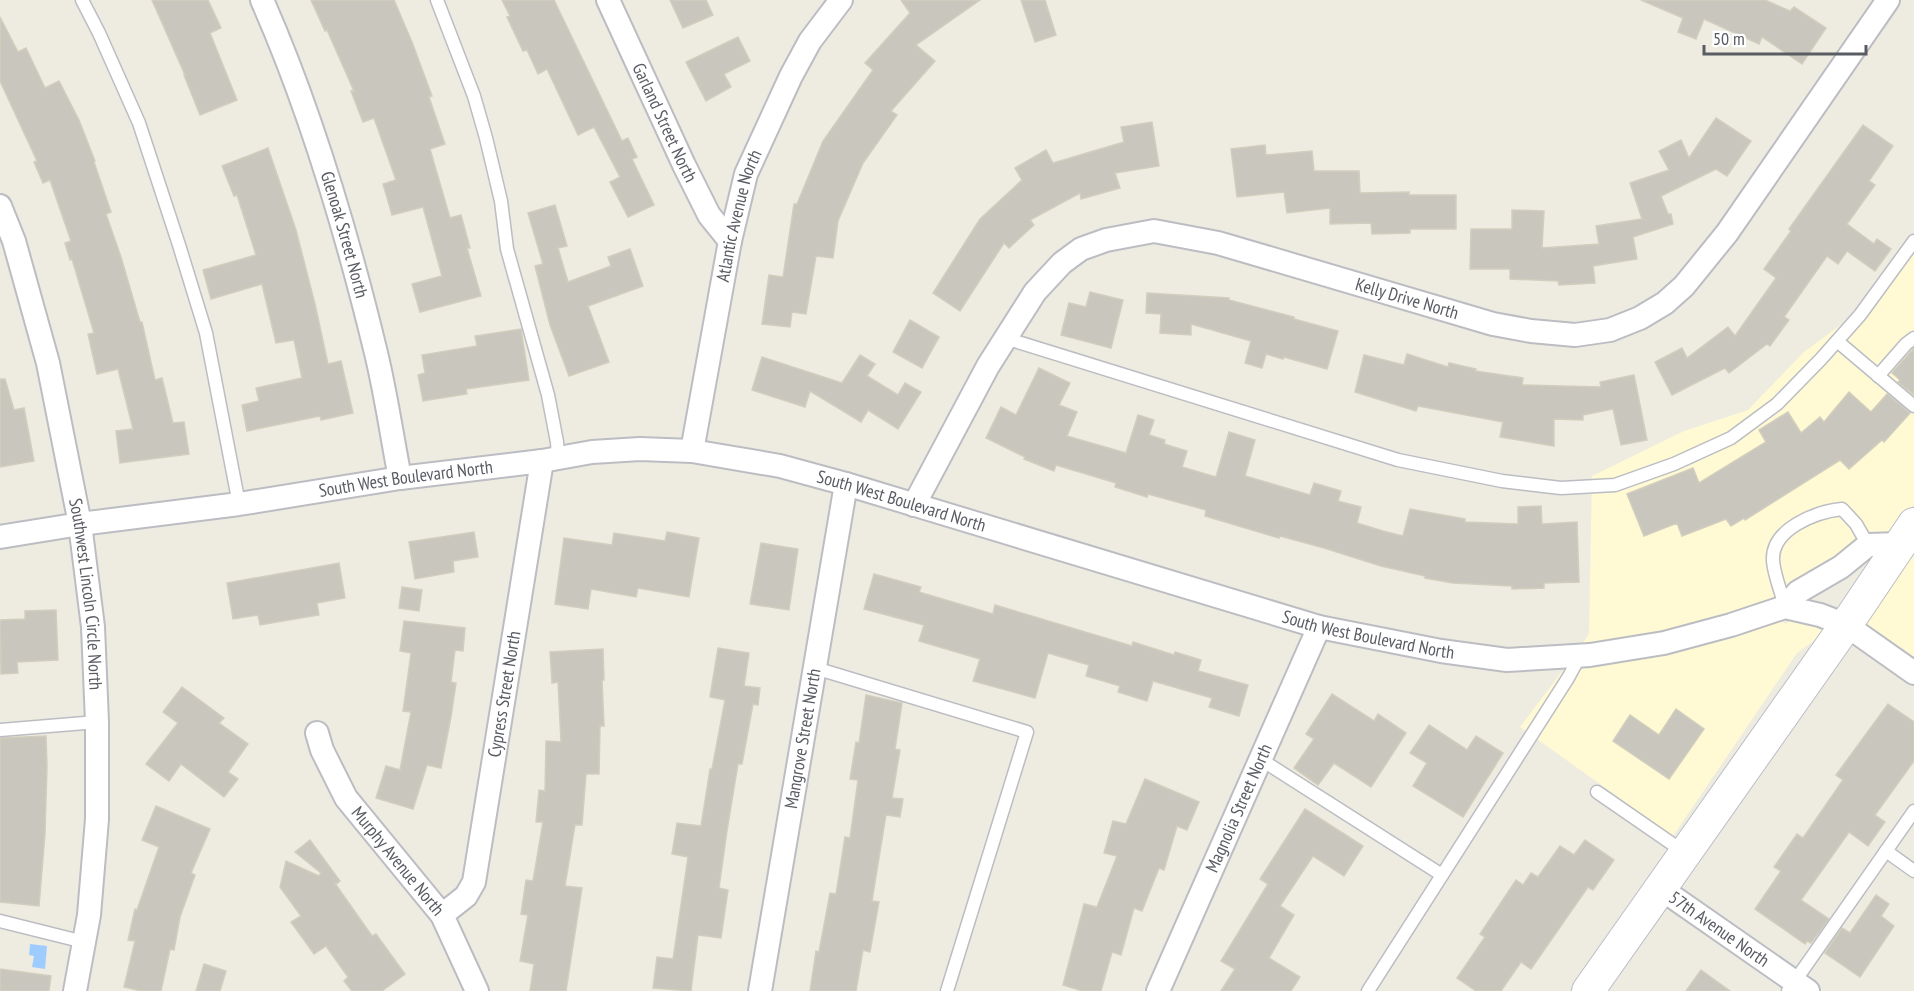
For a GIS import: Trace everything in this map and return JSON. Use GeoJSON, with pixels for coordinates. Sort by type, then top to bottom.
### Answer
{"type":"FeatureCollection","features":[{"type":"Feature","properties":{"kind":"main road"},"geometry":{"type":"LineString","coordinates":[[1588,991],[1846,625],[1907,534]]}},
{"type":"Feature","properties":{"kind":"street","name":"Glenoak Street North"},"geometry":{"type":"LineString","coordinates":[[262,0],[287,57],[328,178],[352,261],[376,355],[400,478]]}},
{"type":"Feature","properties":{"kind":"street","name":"Garland Street North"},"geometry":{"type":"LineString","coordinates":[[608,0],[709,215],[730,241]]}},
{"type":"Feature","properties":{"kind":"street","name":"Atlantic Avenue North"},"geometry":{"type":"LineString","coordinates":[[692,451],[730,241],[746,174],[791,76],[841,0]]}},
{"type":"Feature","properties":{"kind":"street","name":"Kelly Drive North"},"geometry":{"type":"LineString","coordinates":[[914,505],[988,366],[1035,292],[1062,263],[1081,249],[1106,240],[1154,231],[1218,243],[1493,324],[1531,331],[1575,335],[1610,330],[1640,318],[1665,303],[1684,286],[1727,233],[1888,0]]}},
{"type":"Feature","properties":{"kind":"street","name":"Southwest Lincoln Circle North"},"geometry":{"type":"LineString","coordinates":[[0,206],[14,241],[48,363],[80,524],[93,627],[97,722],[97,819],[89,915],[75,991]]}},
{"type":"Feature","properties":{"kind":"street","name":"South West Boulevard North"},"geometry":{"type":"LineString","coordinates":[[0,537],[592,452],[640,449],[692,451],[780,466],[846,484],[1319,627],[1441,651],[1507,660],[1580,656],[1664,643],[1731,625],[1785,607],[1798,592],[1841,567],[1868,545]]}},
{"type":"Feature","properties":{"kind":"street","name":"Cypress Street North"},"geometry":{"type":"LineString","coordinates":[[442,915],[466,896],[474,882],[550,459]]}},
{"type":"Feature","properties":{"kind":"street","name":"Mangrove Street North"},"geometry":{"type":"LineString","coordinates":[[760,991],[846,484]]}},
{"type":"Feature","properties":{"kind":"street"},"geometry":{"type":"LineString","coordinates":[[1868,545],[1907,534]]}},
{"type":"Feature","properties":{"kind":"street"},"geometry":{"type":"LineString","coordinates":[[1785,607],[1820,615],[1846,625],[1914,673]]}},
{"type":"Feature","properties":{"kind":"street","name":"Magnolia Street North"},"geometry":{"type":"LineString","coordinates":[[1158,991],[1319,627]]}},
{"type":"Feature","properties":{"kind":"street","name":"Murphy Avenue North"},"geometry":{"type":"LineString","coordinates":[[317,733],[322,750],[346,798],[442,915],[477,991]]}},
{"type":"Feature","properties":{"kind":"street","name":"57th Avenue North"},"geometry":{"type":"LineString","coordinates":[[1660,888],[1797,988]]}},
{"type":"Feature","properties":{"kind":"lane"},"geometry":{"type":"LineString","coordinates":[[82,0],[139,123],[179,245],[206,333],[239,504]]}},
{"type":"Feature","properties":{"kind":"lane"},"geometry":{"type":"LineString","coordinates":[[437,0],[474,96],[486,138],[501,201],[507,249],[548,395],[557,442],[550,459]]}},
{"type":"Feature","properties":{"kind":"lane"},"geometry":{"type":"LineString","coordinates":[[1005,338],[1398,460],[1502,481],[1561,488],[1615,485],[1674,464],[1731,438],[1777,404],[1860,315],[1914,242]]}},
{"type":"Feature","properties":{"kind":"lane"},"geometry":{"type":"LineString","coordinates":[[1878,376],[1914,338]]}},
{"type":"Feature","properties":{"kind":"lane"},"geometry":{"type":"LineString","coordinates":[[1837,341],[1914,406]]}},
{"type":"Feature","properties":{"kind":"lane"},"geometry":{"type":"LineString","coordinates":[[1785,607],[1773,561],[1778,541],[1793,526],[1826,511],[1842,509],[1856,524],[1868,545]]}},
{"type":"Feature","properties":{"kind":"lane"},"geometry":{"type":"LineString","coordinates":[[1368,991],[1443,876],[1580,656]]}},
{"type":"Feature","properties":{"kind":"lane"},"geometry":{"type":"LineString","coordinates":[[815,668],[1027,732],[947,991]]}},
{"type":"Feature","properties":{"kind":"lane"},"geometry":{"type":"LineString","coordinates":[[0,730],[97,722]]}},
{"type":"Feature","properties":{"kind":"lane"},"geometry":{"type":"LineString","coordinates":[[1260,759],[1443,876]]}},
{"type":"Feature","properties":{"kind":"lane"},"geometry":{"type":"LineString","coordinates":[[1597,792],[1685,853]]}},
{"type":"Feature","properties":{"kind":"lane"},"geometry":{"type":"LineString","coordinates":[[1797,988],[1914,811]]}},
{"type":"Feature","properties":{"kind":"lane"},"geometry":{"type":"LineString","coordinates":[[1886,851],[1914,871]]}},
{"type":"Feature","properties":{"kind":"lane"},"geometry":{"type":"LineString","coordinates":[[0,921],[84,942]]}},
{"type":"Feature","properties":{"kind":"shaded area"},"geometry":{"type":"Polygon","coordinates":[[[1914,242],[1914,504],[1894,532],[1869,533],[1861,536],[1836,557],[1793,581],[1776,598],[1729,614],[1663,631],[1582,644],[1589,634],[1592,476],[1684,431],[1748,410],[1804,352],[1880,296],[1914,242]]]}},
{"type":"Feature","properties":{"kind":"shaded area"},"geometry":{"type":"Polygon","coordinates":[[[1914,545],[1914,657],[1862,621],[1914,545]]]}},
{"type":"Feature","properties":{"kind":"shaded area"},"geometry":{"type":"Polygon","coordinates":[[[1782,621],[1786,624],[1789,621],[1816,626],[1827,631],[1797,653],[1673,836],[1520,727],[1564,669],[1666,655],[1782,621]]]}},
{"type":"Feature","properties":{"kind":"water"},"geometry":{"type":"Polygon","coordinates":[[[30,944],[47,946],[45,969],[32,967],[34,956],[29,955],[30,944]]]}},
{"type":"Feature","properties":{"kind":"building"},"geometry":{"type":"Polygon","coordinates":[[[152,0],[208,0],[221,28],[210,33],[237,100],[200,115],[152,0]]]}},
{"type":"Feature","properties":{"kind":"building"},"geometry":{"type":"Polygon","coordinates":[[[311,0],[394,0],[432,96],[429,97],[445,144],[430,149],[450,218],[461,215],[470,248],[467,248],[481,296],[420,312],[412,284],[442,276],[423,207],[392,215],[383,184],[396,180],[374,118],[363,122],[351,91],[354,91],[311,0]]]}},
{"type":"Feature","properties":{"kind":"building"},"geometry":{"type":"Polygon","coordinates":[[[502,0],[554,0],[622,141],[628,138],[637,157],[632,159],[654,205],[628,217],[610,182],[620,177],[594,127],[578,135],[547,69],[538,74],[527,50],[523,51],[507,17],[510,16],[502,0]]]}},
{"type":"Feature","properties":{"kind":"building"},"geometry":{"type":"Polygon","coordinates":[[[670,0],[706,0],[713,15],[683,28],[670,0]]]}},
{"type":"Feature","properties":{"kind":"building"},"geometry":{"type":"Polygon","coordinates":[[[901,0],[980,0],[916,45],[935,61],[891,111],[897,115],[863,163],[838,221],[833,258],[816,256],[806,314],[792,312],[790,327],[762,324],[769,275],[783,277],[794,204],[797,204],[823,141],[873,70],[865,63],[910,13],[901,0]]]}},
{"type":"Feature","properties":{"kind":"building"},"geometry":{"type":"Polygon","coordinates":[[[1021,0],[1045,0],[1056,35],[1035,42],[1021,0]]]}},
{"type":"Feature","properties":{"kind":"building"},"geometry":{"type":"Polygon","coordinates":[[[1641,0],[1765,0],[1790,11],[1794,7],[1826,28],[1802,64],[1762,37],[1759,44],[1704,19],[1696,39],[1678,32],[1683,18],[1641,0]]]}},
{"type":"Feature","properties":{"kind":"building"},"geometry":{"type":"Polygon","coordinates":[[[0,17],[18,52],[26,48],[45,88],[59,81],[79,120],[111,212],[106,214],[140,322],[142,322],[155,380],[162,378],[173,423],[184,422],[189,454],[120,463],[116,431],[133,429],[118,369],[97,374],[88,334],[94,333],[65,243],[71,241],[50,180],[43,183],[34,162],[37,161],[0,81],[0,17]]]}},
{"type":"Feature","properties":{"kind":"building"},"geometry":{"type":"Polygon","coordinates":[[[738,37],[750,61],[724,74],[731,87],[706,101],[686,62],[738,37]]]}},
{"type":"Feature","properties":{"kind":"building"},"geometry":{"type":"Polygon","coordinates":[[[1716,118],[1751,141],[1727,176],[1716,169],[1661,196],[1668,214],[1671,214],[1673,224],[1633,237],[1637,259],[1593,266],[1595,283],[1559,285],[1558,281],[1510,279],[1510,269],[1470,269],[1471,229],[1512,229],[1512,210],[1544,211],[1542,248],[1599,244],[1596,226],[1642,219],[1630,183],[1669,170],[1659,151],[1681,140],[1689,158],[1716,118]]]}},
{"type":"Feature","properties":{"kind":"building"},"geometry":{"type":"Polygon","coordinates":[[[1152,122],[1159,166],[1115,173],[1120,188],[1081,199],[1080,193],[1030,220],[1034,225],[1009,248],[1004,243],[960,311],[933,293],[980,219],[1022,180],[1015,168],[1046,150],[1053,163],[1124,142],[1121,127],[1152,122]]]}},
{"type":"Feature","properties":{"kind":"building"},"geometry":{"type":"Polygon","coordinates":[[[1863,125],[1893,146],[1869,181],[1875,185],[1847,224],[1874,244],[1877,239],[1891,249],[1875,271],[1847,251],[1838,264],[1827,256],[1784,317],[1789,320],[1770,346],[1767,344],[1729,373],[1725,368],[1672,395],[1655,362],[1682,348],[1687,358],[1728,327],[1735,336],[1776,278],[1764,269],[1791,231],[1789,229],[1863,125]]]}},
{"type":"Feature","properties":{"kind":"building"},"geometry":{"type":"Polygon","coordinates":[[[1265,145],[1266,155],[1312,151],[1314,171],[1359,171],[1360,193],[1409,192],[1409,195],[1456,195],[1456,229],[1410,229],[1410,233],[1372,234],[1371,223],[1330,224],[1330,208],[1287,213],[1284,192],[1237,197],[1231,149],[1265,145]]]}},
{"type":"Feature","properties":{"kind":"building"},"geometry":{"type":"Polygon","coordinates":[[[268,148],[296,230],[328,364],[341,361],[353,413],[321,420],[320,416],[247,431],[242,405],[259,401],[256,388],[302,378],[294,340],[276,343],[262,284],[211,299],[203,270],[256,255],[237,195],[234,196],[222,166],[268,148]]]}},
{"type":"Feature","properties":{"kind":"building"},"geometry":{"type":"Polygon","coordinates":[[[555,205],[567,246],[558,248],[568,282],[611,266],[608,257],[630,249],[643,286],[588,306],[609,362],[569,376],[550,325],[535,266],[543,264],[528,213],[555,205]]]}},
{"type":"Feature","properties":{"kind":"building"},"geometry":{"type":"Polygon","coordinates":[[[1090,292],[1123,300],[1111,348],[1061,335],[1069,303],[1086,307],[1090,292]]]}},
{"type":"Feature","properties":{"kind":"building"},"geometry":{"type":"Polygon","coordinates":[[[1147,293],[1229,298],[1229,300],[1338,331],[1327,369],[1266,354],[1262,368],[1245,363],[1251,341],[1191,324],[1191,335],[1160,333],[1161,314],[1146,313],[1147,293]]]}},
{"type":"Feature","properties":{"kind":"building"},"geometry":{"type":"Polygon","coordinates":[[[910,320],[939,337],[922,368],[893,352],[910,320]]]}},
{"type":"Feature","properties":{"kind":"building"},"geometry":{"type":"Polygon","coordinates":[[[521,329],[529,380],[466,389],[467,394],[423,401],[418,375],[425,373],[422,355],[477,346],[475,336],[521,329]]]}},
{"type":"Feature","properties":{"kind":"building"},"geometry":{"type":"Polygon","coordinates":[[[1914,348],[1914,395],[1898,382],[1900,380],[1892,373],[1914,348]]]}},
{"type":"Feature","properties":{"kind":"building"},"geometry":{"type":"Polygon","coordinates":[[[1407,354],[1448,367],[1449,363],[1476,369],[1475,371],[1523,378],[1522,385],[1601,387],[1600,382],[1634,375],[1647,440],[1621,445],[1613,409],[1583,415],[1583,420],[1554,419],[1554,446],[1500,437],[1503,422],[1418,406],[1416,411],[1355,392],[1364,355],[1404,365],[1407,354]]]}},
{"type":"Feature","properties":{"kind":"building"},"geometry":{"type":"Polygon","coordinates":[[[860,355],[875,364],[867,376],[898,395],[905,383],[921,392],[898,429],[868,410],[861,422],[810,391],[805,407],[752,390],[762,357],[842,383],[860,355]]]}},
{"type":"Feature","properties":{"kind":"building"},"geometry":{"type":"Polygon","coordinates":[[[1039,368],[1070,383],[1059,405],[1077,412],[1067,436],[1126,453],[1138,415],[1154,420],[1149,435],[1165,440],[1164,444],[1187,451],[1182,467],[1216,477],[1229,432],[1255,440],[1245,476],[1310,495],[1314,483],[1341,491],[1338,501],[1361,507],[1357,523],[1383,531],[1403,536],[1410,509],[1465,519],[1465,522],[1518,524],[1518,507],[1541,506],[1542,524],[1577,522],[1579,582],[1544,583],[1544,588],[1512,589],[1512,586],[1453,583],[1425,578],[1425,576],[1381,566],[1205,516],[1206,510],[1148,494],[1147,497],[1115,487],[1116,483],[1056,465],[1054,471],[1024,459],[1025,457],[986,438],[1001,407],[1016,415],[1039,368]]]}},
{"type":"Feature","properties":{"kind":"building"},"geometry":{"type":"Polygon","coordinates":[[[0,379],[5,379],[14,410],[24,408],[34,461],[0,467],[0,379]]]}},
{"type":"Feature","properties":{"kind":"building"},"geometry":{"type":"Polygon","coordinates":[[[1849,392],[1871,412],[1887,394],[1910,413],[1884,442],[1882,440],[1849,469],[1840,460],[1745,520],[1744,518],[1731,526],[1726,519],[1682,536],[1677,523],[1644,536],[1627,494],[1693,468],[1699,483],[1766,442],[1759,430],[1788,412],[1801,433],[1820,417],[1824,422],[1849,392]]]}},
{"type":"Feature","properties":{"kind":"building"},"geometry":{"type":"Polygon","coordinates":[[[474,532],[478,557],[453,561],[454,572],[415,579],[409,542],[474,532]]]}},
{"type":"Feature","properties":{"kind":"building"},"geometry":{"type":"Polygon","coordinates":[[[667,532],[699,538],[689,597],[638,588],[636,597],[591,589],[588,609],[555,604],[564,538],[612,545],[614,533],[665,541],[667,532]]]}},
{"type":"Feature","properties":{"kind":"building"},"geometry":{"type":"Polygon","coordinates":[[[761,543],[798,549],[789,610],[750,604],[761,543]]]}},
{"type":"Feature","properties":{"kind":"building"},"geometry":{"type":"Polygon","coordinates":[[[339,563],[345,598],[317,603],[319,615],[260,625],[258,615],[233,619],[227,583],[339,563]]]}},
{"type":"Feature","properties":{"kind":"building"},"geometry":{"type":"Polygon","coordinates":[[[874,574],[921,587],[919,592],[993,614],[995,605],[1132,646],[1133,642],[1174,655],[1175,652],[1201,660],[1198,671],[1248,685],[1239,716],[1209,707],[1212,698],[1153,681],[1147,701],[1118,692],[1120,686],[1086,676],[1089,665],[1048,653],[1035,698],[973,681],[980,659],[919,641],[924,625],[864,609],[874,574]]]}},
{"type":"Feature","properties":{"kind":"building"},"geometry":{"type":"Polygon","coordinates":[[[402,587],[422,590],[419,611],[399,608],[402,587]]]}},
{"type":"Feature","properties":{"kind":"building"},"geometry":{"type":"Polygon","coordinates":[[[56,610],[58,660],[17,662],[18,673],[1,674],[0,620],[25,619],[25,611],[56,610]]]}},
{"type":"Feature","properties":{"kind":"building"},"geometry":{"type":"Polygon","coordinates":[[[404,621],[465,628],[463,651],[455,650],[451,682],[456,683],[441,768],[427,765],[413,809],[376,798],[386,766],[400,770],[411,712],[403,711],[411,653],[400,651],[404,621]]]}},
{"type":"Feature","properties":{"kind":"building"},"geometry":{"type":"Polygon","coordinates":[[[718,648],[749,653],[744,686],[760,688],[758,705],[753,704],[742,764],[738,764],[727,831],[719,888],[728,890],[721,938],[698,935],[691,991],[653,988],[657,957],[673,959],[688,857],[672,854],[677,823],[701,826],[710,769],[712,769],[725,700],[710,697],[718,648]]]}},
{"type":"Feature","properties":{"kind":"building"},"geometry":{"type":"Polygon","coordinates":[[[603,649],[604,726],[600,726],[599,774],[586,774],[582,825],[575,825],[565,886],[582,888],[566,991],[530,991],[534,964],[520,961],[528,915],[521,914],[526,880],[533,881],[543,822],[536,822],[539,790],[545,791],[546,741],[561,742],[558,682],[552,683],[550,652],[603,649]]]}},
{"type":"Feature","properties":{"kind":"building"},"geometry":{"type":"Polygon","coordinates":[[[182,687],[224,718],[219,723],[248,744],[228,772],[238,779],[224,797],[181,764],[169,781],[146,764],[178,723],[163,712],[182,687]]]}},
{"type":"Feature","properties":{"kind":"building"},"geometry":{"type":"Polygon","coordinates":[[[1332,694],[1374,721],[1378,714],[1406,733],[1371,787],[1334,763],[1318,785],[1294,768],[1314,739],[1306,734],[1332,694]]]}},
{"type":"Feature","properties":{"kind":"building"},"geometry":{"type":"Polygon","coordinates":[[[866,695],[902,703],[895,749],[900,750],[892,798],[903,799],[900,817],[886,815],[872,901],[879,902],[870,952],[863,950],[856,991],[810,991],[816,951],[819,952],[830,893],[836,894],[845,837],[850,838],[858,780],[850,779],[856,742],[859,743],[866,695]]]}},
{"type":"Feature","properties":{"kind":"building"},"geometry":{"type":"Polygon","coordinates":[[[1888,704],[1914,722],[1914,761],[1875,815],[1885,822],[1868,846],[1849,832],[1801,900],[1829,919],[1811,943],[1807,941],[1805,944],[1755,909],[1781,871],[1774,867],[1797,834],[1803,838],[1843,780],[1836,775],[1888,704]]]}},
{"type":"Feature","properties":{"kind":"building"},"geometry":{"type":"Polygon","coordinates":[[[1676,709],[1704,729],[1669,779],[1613,741],[1630,715],[1659,735],[1676,709]]]}},
{"type":"Feature","properties":{"kind":"building"},"geometry":{"type":"Polygon","coordinates":[[[1429,725],[1467,750],[1476,736],[1503,753],[1463,817],[1413,786],[1427,763],[1410,753],[1429,725]]]}},
{"type":"Feature","properties":{"kind":"building"},"geometry":{"type":"Polygon","coordinates":[[[46,736],[45,834],[39,906],[0,902],[0,738],[46,736]]]}},
{"type":"Feature","properties":{"kind":"building"},"geometry":{"type":"Polygon","coordinates":[[[1145,779],[1199,802],[1187,830],[1177,826],[1164,870],[1159,868],[1142,911],[1134,908],[1121,955],[1112,952],[1101,991],[1082,991],[1063,985],[1084,904],[1097,907],[1117,856],[1104,853],[1113,821],[1126,824],[1145,779]]]}},
{"type":"Feature","properties":{"kind":"building"},"geometry":{"type":"Polygon","coordinates":[[[156,806],[210,829],[191,873],[195,875],[180,917],[174,950],[170,949],[161,991],[141,991],[124,987],[135,941],[128,940],[135,909],[137,910],[159,847],[142,840],[156,806]]]}},
{"type":"Feature","properties":{"kind":"building"},"geometry":{"type":"Polygon","coordinates":[[[1305,809],[1363,846],[1344,876],[1313,856],[1280,906],[1294,915],[1269,958],[1300,977],[1291,991],[1221,991],[1235,969],[1221,961],[1268,884],[1260,879],[1305,809]]]}},
{"type":"Feature","properties":{"kind":"building"},"geometry":{"type":"Polygon","coordinates":[[[310,840],[340,881],[336,884],[334,882],[372,936],[376,934],[405,974],[382,991],[352,991],[344,981],[348,977],[326,946],[314,954],[291,922],[301,916],[280,887],[286,861],[319,876],[321,873],[295,852],[310,840]]]}},
{"type":"Feature","properties":{"kind":"building"},"geometry":{"type":"Polygon","coordinates":[[[1585,840],[1614,860],[1593,890],[1588,887],[1531,969],[1521,962],[1501,991],[1476,991],[1457,978],[1485,937],[1480,934],[1516,880],[1523,885],[1531,873],[1538,877],[1560,846],[1574,855],[1585,840]]]}},
{"type":"Feature","properties":{"kind":"building"},"geometry":{"type":"Polygon","coordinates":[[[1876,895],[1889,904],[1881,916],[1894,926],[1860,977],[1825,953],[1842,928],[1850,933],[1876,895]]]}},
{"type":"Feature","properties":{"kind":"building"},"geometry":{"type":"Polygon","coordinates":[[[204,964],[226,971],[220,991],[196,991],[204,964]]]}},
{"type":"Feature","properties":{"kind":"building"},"geometry":{"type":"Polygon","coordinates":[[[0,969],[51,976],[49,991],[0,991],[0,969]]]}},
{"type":"Feature","properties":{"kind":"building"},"geometry":{"type":"Polygon","coordinates":[[[1701,970],[1730,991],[1686,991],[1701,970]]]}}]}
